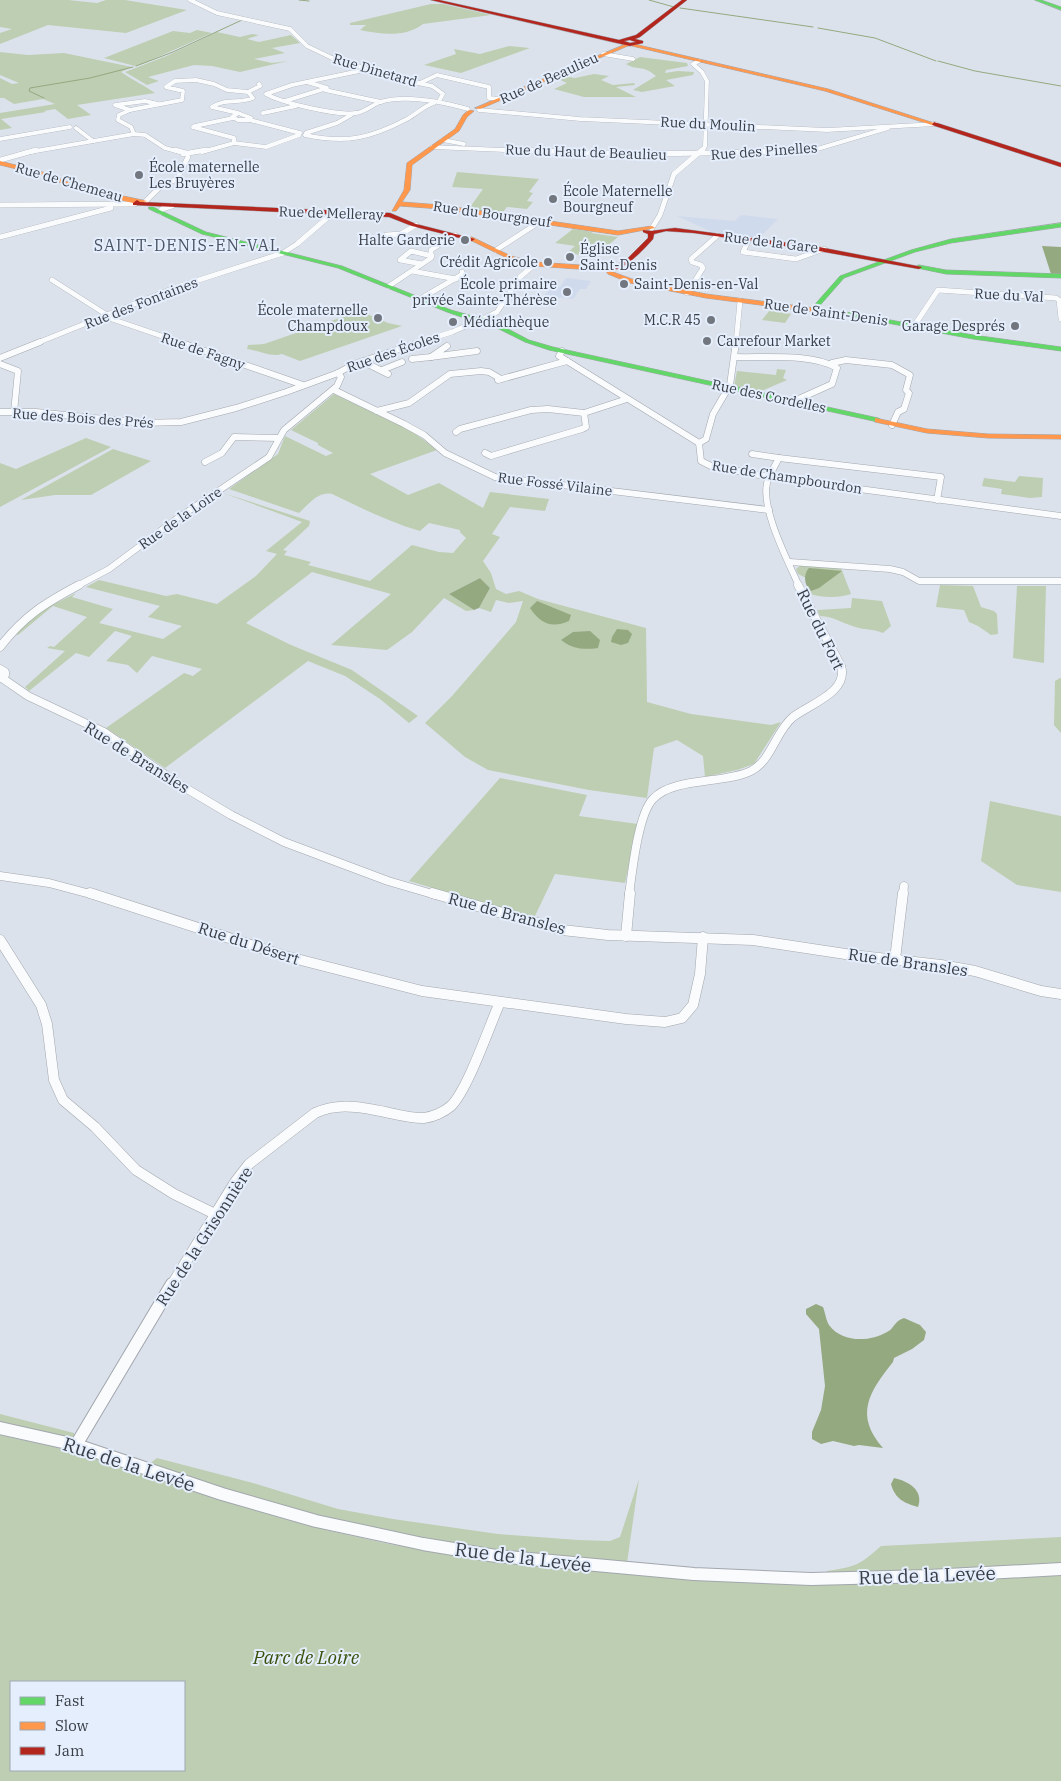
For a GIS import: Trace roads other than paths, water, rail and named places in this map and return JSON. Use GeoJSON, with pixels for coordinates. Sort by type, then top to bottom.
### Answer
{"type":"FeatureCollection","features":[{"type":"Feature","properties":{"kind":"street","name":"Rue Dinetard"},"geometry":{"type":"LineString","coordinates":[[190,0],[217,13],[290,30],[307,46],[339,61],[439,90],[443,94],[439,101]]}},
{"type":"Feature","properties":{"kind":"street"},"geometry":{"type":"LineString","coordinates":[[433,0],[602,38],[629,42],[653,50],[813,86],[1061,165]]}},
{"type":"Feature","properties":{"kind":"street","name":"Rue de Beaulieu"},"geometry":{"type":"LineString","coordinates":[[474,110],[629,42],[685,0]]}},
{"type":"Feature","properties":{"kind":"street"},"geometry":{"type":"LineString","coordinates":[[1037,0],[1061,9]]}},
{"type":"Feature","properties":{"kind":"street"},"geometry":{"type":"LineString","coordinates":[[603,54],[633,59]]}},
{"type":"Feature","properties":{"kind":"street"},"geometry":{"type":"LineString","coordinates":[[696,155],[705,148],[706,124],[706,78],[693,64],[699,61]]}},
{"type":"Feature","properties":{"kind":"street"},"geometry":{"type":"LineString","coordinates":[[134,134],[131,126],[118,120],[120,115],[130,110],[182,100],[183,91],[166,87],[170,83],[179,81],[202,82],[216,84],[223,89],[267,93],[307,81],[369,69]]}},
{"type":"Feature","properties":{"kind":"street"},"geometry":{"type":"LineString","coordinates":[[419,83],[437,75],[490,87],[489,98],[499,100]]}},
{"type":"Feature","properties":{"kind":"street"},"geometry":{"type":"LineString","coordinates":[[307,81],[327,88],[324,90]]}},
{"type":"Feature","properties":{"kind":"street"},"geometry":{"type":"LineString","coordinates":[[250,92],[260,86],[259,84]]}},
{"type":"Feature","properties":{"kind":"street"},"geometry":{"type":"LineString","coordinates":[[284,101],[324,90],[381,102]]}},
{"type":"Feature","properties":{"kind":"street"},"geometry":{"type":"LineString","coordinates":[[235,116],[228,109],[212,107],[221,101],[247,102],[253,98],[250,92]]}},
{"type":"Feature","properties":{"kind":"street"},"geometry":{"type":"LineString","coordinates":[[267,93],[270,97],[299,105],[351,114]]}},
{"type":"Feature","properties":{"kind":"street"},"geometry":{"type":"LineString","coordinates":[[306,134],[337,123],[350,117],[351,114],[381,102],[399,100],[439,101],[474,110]]}},
{"type":"Feature","properties":{"kind":"street"},"geometry":{"type":"LineString","coordinates":[[130,110],[115,105],[145,101],[163,105]]}},
{"type":"Feature","properties":{"kind":"street"},"geometry":{"type":"LineString","coordinates":[[234,143],[234,138],[232,137],[218,135],[193,127],[235,116],[249,116],[250,120],[300,134],[342,142],[353,141],[374,135],[399,124],[430,104],[439,101]]}},
{"type":"Feature","properties":{"kind":"street"},"geometry":{"type":"LineString","coordinates":[[263,113],[299,105]]}},
{"type":"Feature","properties":{"kind":"street"},"geometry":{"type":"LineString","coordinates":[[390,215],[407,190],[409,164],[458,129],[465,116],[474,110]]}},
{"type":"Feature","properties":{"kind":"street","name":"Rue du Moulin"},"geometry":{"type":"LineString","coordinates":[[474,110],[580,118],[827,130],[936,124]]}},
{"type":"Feature","properties":{"kind":"street"},"geometry":{"type":"LineString","coordinates":[[0,138],[76,128],[93,141]]}},
{"type":"Feature","properties":{"kind":"street","name":"Rue des Pinelles"},"geometry":{"type":"LineString","coordinates":[[651,230],[660,215],[674,174],[696,155],[814,150],[888,128]]}},
{"type":"Feature","properties":{"kind":"street"},"geometry":{"type":"LineString","coordinates":[[0,161],[33,151],[134,134],[145,135],[165,148],[187,155],[197,155],[197,153],[234,143],[266,147],[300,134]]}},
{"type":"Feature","properties":{"kind":"street","name":"Rue du Haut de Beaulieu"},"geometry":{"type":"LineString","coordinates":[[443,140],[476,148]]}},
{"type":"Feature","properties":{"kind":"street","name":"Rue du Haut de Beaulieu"},"geometry":{"type":"LineString","coordinates":[[432,147],[589,154],[696,155]]}},
{"type":"Feature","properties":{"kind":"street"},"geometry":{"type":"LineString","coordinates":[[142,203],[162,185],[177,178],[187,155]]}},
{"type":"Feature","properties":{"kind":"street","name":"Rue de Chemeau"},"geometry":{"type":"LineString","coordinates":[[0,161],[44,174],[78,188],[142,203]]}},
{"type":"Feature","properties":{"kind":"street","name":"Rue de Melleray"},"geometry":{"type":"LineString","coordinates":[[0,206],[120,205],[142,203],[172,206],[390,215],[416,225],[477,240],[510,257],[535,264]]}},
{"type":"Feature","properties":{"kind":"street","name":"Rue des Cordelles"},"geometry":{"type":"LineString","coordinates":[[142,203],[204,233],[354,271],[448,311],[480,320],[564,356],[727,388],[892,425],[943,434],[1061,437]]}},
{"type":"Feature","properties":{"kind":"street","name":"Rue du Bourgneuf"},"geometry":{"type":"LineString","coordinates":[[398,204],[441,207],[618,233],[651,230]]}},
{"type":"Feature","properties":{"kind":"street"},"geometry":{"type":"LineString","coordinates":[[0,237],[120,205]]}},
{"type":"Feature","properties":{"kind":"street"},"geometry":{"type":"LineString","coordinates":[[160,212],[162,209],[172,206]]}},
{"type":"Feature","properties":{"kind":"street","name":"Rue des Fontaines"},"geometry":{"type":"LineString","coordinates":[[0,358],[181,285],[283,253],[297,244],[334,212]]}},
{"type":"Feature","properties":{"kind":"street"},"geometry":{"type":"LineString","coordinates":[[496,250],[541,221]]}},
{"type":"Feature","properties":{"kind":"street"},"geometry":{"type":"LineString","coordinates":[[376,243],[386,235],[401,234],[416,225]]}},
{"type":"Feature","properties":{"kind":"street"},"geometry":{"type":"LineString","coordinates":[[813,310],[842,277],[884,261],[943,243],[1061,225]]}},
{"type":"Feature","properties":{"kind":"street"},"geometry":{"type":"LineString","coordinates":[[609,269],[628,260],[652,238],[651,230]]}},
{"type":"Feature","properties":{"kind":"street","name":"Rue de la Gare"},"geometry":{"type":"LineString","coordinates":[[651,230],[679,230],[796,244],[961,274],[1061,276]]}},
{"type":"Feature","properties":{"kind":"street"},"geometry":{"type":"LineString","coordinates":[[389,286],[431,258],[431,250],[455,235]]}},
{"type":"Feature","properties":{"kind":"street"},"geometry":{"type":"LineString","coordinates":[[687,293],[703,268],[701,264],[692,262],[691,259],[718,236]]}},
{"type":"Feature","properties":{"kind":"street"},"geometry":{"type":"LineString","coordinates":[[748,239],[742,252],[796,259],[824,249]]}},
{"type":"Feature","properties":{"kind":"street"},"geometry":{"type":"LineString","coordinates":[[422,264],[400,260],[411,251],[431,255]]}},
{"type":"Feature","properties":{"kind":"street","name":"Rue de Saint-Denis"},"geometry":{"type":"LineString","coordinates":[[535,264],[609,269],[610,273],[624,278],[687,293],[813,310],[973,337],[1061,349]]}},
{"type":"Feature","properties":{"kind":"street","name":"Rue des Écoles"},"geometry":{"type":"LineString","coordinates":[[431,340],[497,312],[520,277],[535,264]]}},
{"type":"Feature","properties":{"kind":"street"},"geometry":{"type":"LineString","coordinates":[[412,271],[456,279]]}},
{"type":"Feature","properties":{"kind":"street"},"geometry":{"type":"LineString","coordinates":[[420,299],[456,279],[463,274],[462,272]]}},
{"type":"Feature","properties":{"kind":"street","name":"Rue de Fagny"},"geometry":{"type":"LineString","coordinates":[[52,280],[105,316],[303,385]]}},
{"type":"Feature","properties":{"kind":"street","name":"Rue du Val"},"geometry":{"type":"LineString","coordinates":[[914,326],[938,290],[1056,298],[1059,300],[1061,320]]}},
{"type":"Feature","properties":{"kind":"street"},"geometry":{"type":"LineString","coordinates":[[699,443],[706,439],[713,414],[727,388],[735,357],[740,301]]}},
{"type":"Feature","properties":{"kind":"street"},"geometry":{"type":"LineString","coordinates":[[388,374],[368,364],[379,358],[431,340],[462,353]]}},
{"type":"Feature","properties":{"kind":"street"},"geometry":{"type":"LineString","coordinates":[[431,357],[447,346]]}},
{"type":"Feature","properties":{"kind":"street"},"geometry":{"type":"LineString","coordinates":[[412,359],[477,351]]}},
{"type":"Feature","properties":{"kind":"street"},"geometry":{"type":"LineString","coordinates":[[377,411],[409,403],[450,374],[489,372],[498,380],[564,356]]}},
{"type":"Feature","properties":{"kind":"street","name":"Rue de Champbourdon"},"geometry":{"type":"LineString","coordinates":[[564,356],[627,399],[699,443],[700,456],[704,464],[770,477],[1061,516]]}},
{"type":"Feature","properties":{"kind":"street"},"geometry":{"type":"LineString","coordinates":[[735,357],[784,358],[832,363],[846,360],[892,365],[910,375],[906,390],[909,394],[904,409],[898,412],[892,425]]}},
{"type":"Feature","properties":{"kind":"street","name":"Rue des Écoles"},"geometry":{"type":"LineString","coordinates":[[338,373],[344,368],[379,358]]}},
{"type":"Feature","properties":{"kind":"street"},"geometry":{"type":"LineString","coordinates":[[382,370],[402,362]]}},
{"type":"Feature","properties":{"kind":"street"},"geometry":{"type":"LineString","coordinates":[[793,402],[832,384],[836,368],[832,363]]}},
{"type":"Feature","properties":{"kind":"street"},"geometry":{"type":"LineString","coordinates":[[0,364],[18,371],[14,412]]}},
{"type":"Feature","properties":{"kind":"street"},"geometry":{"type":"LineString","coordinates":[[334,390],[340,379],[338,373]]}},
{"type":"Feature","properties":{"kind":"street","name":"Rue des Bois des Prés"},"geometry":{"type":"LineString","coordinates":[[0,412],[66,415],[168,424],[236,408],[338,373]]}},
{"type":"Feature","properties":{"kind":"street","name":"Rue Fossé Vilaine"},"geometry":{"type":"LineString","coordinates":[[334,390],[424,434],[445,453],[495,478],[769,510]]}},
{"type":"Feature","properties":{"kind":"street","name":"Rue de la Loire"},"geometry":{"type":"LineString","coordinates":[[0,647],[16,626],[44,604],[109,569],[175,520],[261,463],[272,454],[284,430],[334,390]]}},
{"type":"Feature","properties":{"kind":"street"},"geometry":{"type":"LineString","coordinates":[[456,432],[460,429],[531,410],[556,409],[584,414],[627,399]]}},
{"type":"Feature","properties":{"kind":"street"},"geometry":{"type":"LineString","coordinates":[[484,453],[491,456],[582,429],[586,427],[584,414]]}},
{"type":"Feature","properties":{"kind":"street"},"geometry":{"type":"LineString","coordinates":[[205,462],[213,460],[227,450],[234,436],[279,438]]}},
{"type":"Feature","properties":{"kind":"street"},"geometry":{"type":"LineString","coordinates":[[752,454],[941,478],[936,500]]}},
{"type":"Feature","properties":{"kind":"street"},"geometry":{"type":"LineString","coordinates":[[770,477],[779,458]]}},
{"type":"Feature","properties":{"kind":"street","name":"Rue du Fort"},"geometry":{"type":"LineString","coordinates":[[626,936],[629,890],[636,845],[646,809],[653,798],[660,792],[754,770],[763,763],[788,722],[842,683],[844,676],[841,666],[803,596],[769,510],[767,483],[770,477]]}},
{"type":"Feature","properties":{"kind":"street"},"geometry":{"type":"LineString","coordinates":[[790,562],[890,569],[903,572],[919,581],[1061,580]]}},
{"type":"Feature","properties":{"kind":"street","name":"Rue de Bransles"},"geometry":{"type":"LineString","coordinates":[[1,675],[28,696],[104,732],[177,783],[231,814],[284,842],[358,871],[543,926],[589,934],[753,940],[976,971],[1041,991],[1061,994]]}},
{"type":"Feature","properties":{"kind":"street","name":"Rue du Désert"},"geometry":{"type":"LineString","coordinates":[[0,876],[49,883],[92,894],[204,928],[284,956],[358,976],[422,991],[500,1002]]}},
{"type":"Feature","properties":{"kind":"street"},"geometry":{"type":"LineString","coordinates":[[895,960],[904,886]]}},
{"type":"Feature","properties":{"kind":"street"},"geometry":{"type":"LineString","coordinates":[[500,1002],[626,1019],[675,1022],[682,1018],[693,1005],[700,974],[703,937]]}},
{"type":"Feature","properties":{"kind":"street"},"geometry":{"type":"LineString","coordinates":[[0,940],[9,958],[40,1002],[45,1014],[56,1084],[60,1095],[69,1106],[88,1120],[136,1170],[148,1179],[215,1214]]}},
{"type":"Feature","properties":{"kind":"street","name":"Rue de la Grisonnière"},"geometry":{"type":"LineString","coordinates":[[76,1446],[127,1357],[215,1214],[249,1164],[315,1113],[326,1108],[351,1106],[423,1118],[439,1114],[453,1104],[467,1079],[500,1002]]}},
{"type":"Feature","properties":{"kind":"street","name":"Rue de la Levée"},"geometry":{"type":"LineString","coordinates":[[0,1428],[76,1446],[222,1494],[316,1521],[423,1544],[496,1556],[694,1574],[811,1579],[929,1576],[1061,1569]]}},
{"type":"Feature","properties":{"kind":"waterway"},"geometry":{"type":"LineString","coordinates":[[299,0],[309,1]]}},
{"type":"Feature","properties":{"kind":"waterway"},"geometry":{"type":"LineString","coordinates":[[649,0],[674,7]]}},
{"type":"Feature","properties":{"kind":"waterway"},"geometry":{"type":"LineString","coordinates":[[680,8],[813,27]]}},
{"type":"Feature","properties":{"kind":"waterway"},"geometry":{"type":"LineString","coordinates":[[136,66],[173,52],[242,20]]}},
{"type":"Feature","properties":{"kind":"waterway"},"geometry":{"type":"LineString","coordinates":[[818,28],[875,38],[936,61]]}},
{"type":"Feature","properties":{"kind":"waterway"},"geometry":{"type":"LineString","coordinates":[[938,61],[975,71],[1061,86]]}},
{"type":"Feature","properties":{"kind":"waterway"},"geometry":{"type":"LineString","coordinates":[[44,98],[29,91],[30,88],[90,78],[133,67]]}},
{"type":"Feature","properties":{"kind":"place","name":"École maternelle Les Bruyères"},"geometry":{"type":"Point","coordinates":[139,175]}},
{"type":"Feature","properties":{"kind":"place","name":"École Maternelle Bourgneuf"},"geometry":{"type":"Point","coordinates":[553,199]}},
{"type":"Feature","properties":{"kind":"place","name":"Halte Garderie"},"geometry":{"type":"Point","coordinates":[465,240]}},
{"type":"Feature","properties":{"kind":"place","name":"Église Saint-Denis"},"geometry":{"type":"Point","coordinates":[570,257]}},
{"type":"Feature","properties":{"kind":"place","name":"Crédit Agricole"},"geometry":{"type":"Point","coordinates":[548,262]}},
{"type":"Feature","properties":{"kind":"place","name":"Saint-Denis-en-Val"},"geometry":{"type":"Point","coordinates":[624,284]}},
{"type":"Feature","properties":{"kind":"place","name":"École primaire privée Sainte-Thérèse"},"geometry":{"type":"Point","coordinates":[567,292]}},
{"type":"Feature","properties":{"kind":"place","name":"École maternelle Champdoux"},"geometry":{"type":"Point","coordinates":[378,318]}},
{"type":"Feature","properties":{"kind":"place","name":"M.C.R 45"},"geometry":{"type":"Point","coordinates":[711,320]}},
{"type":"Feature","properties":{"kind":"place","name":"Médiathèque"},"geometry":{"type":"Point","coordinates":[453,322]}},
{"type":"Feature","properties":{"kind":"place","name":"Garage Després"},"geometry":{"type":"Point","coordinates":[1015,326]}},
{"type":"Feature","properties":{"kind":"place","name":"Carrefour Market"},"geometry":{"type":"Point","coordinates":[707,341]}},
{"type":"Feature","properties":{"kind":"district","name":"SAINT-DENIS-EN-VAL"},"geometry":{"type":"Point","coordinates":[187,245]}},
{"type":"Feature","properties":{"kind":"park label","name":"Parc de Loire"},"geometry":{"type":"Point","coordinates":[306,1657]}}]}
